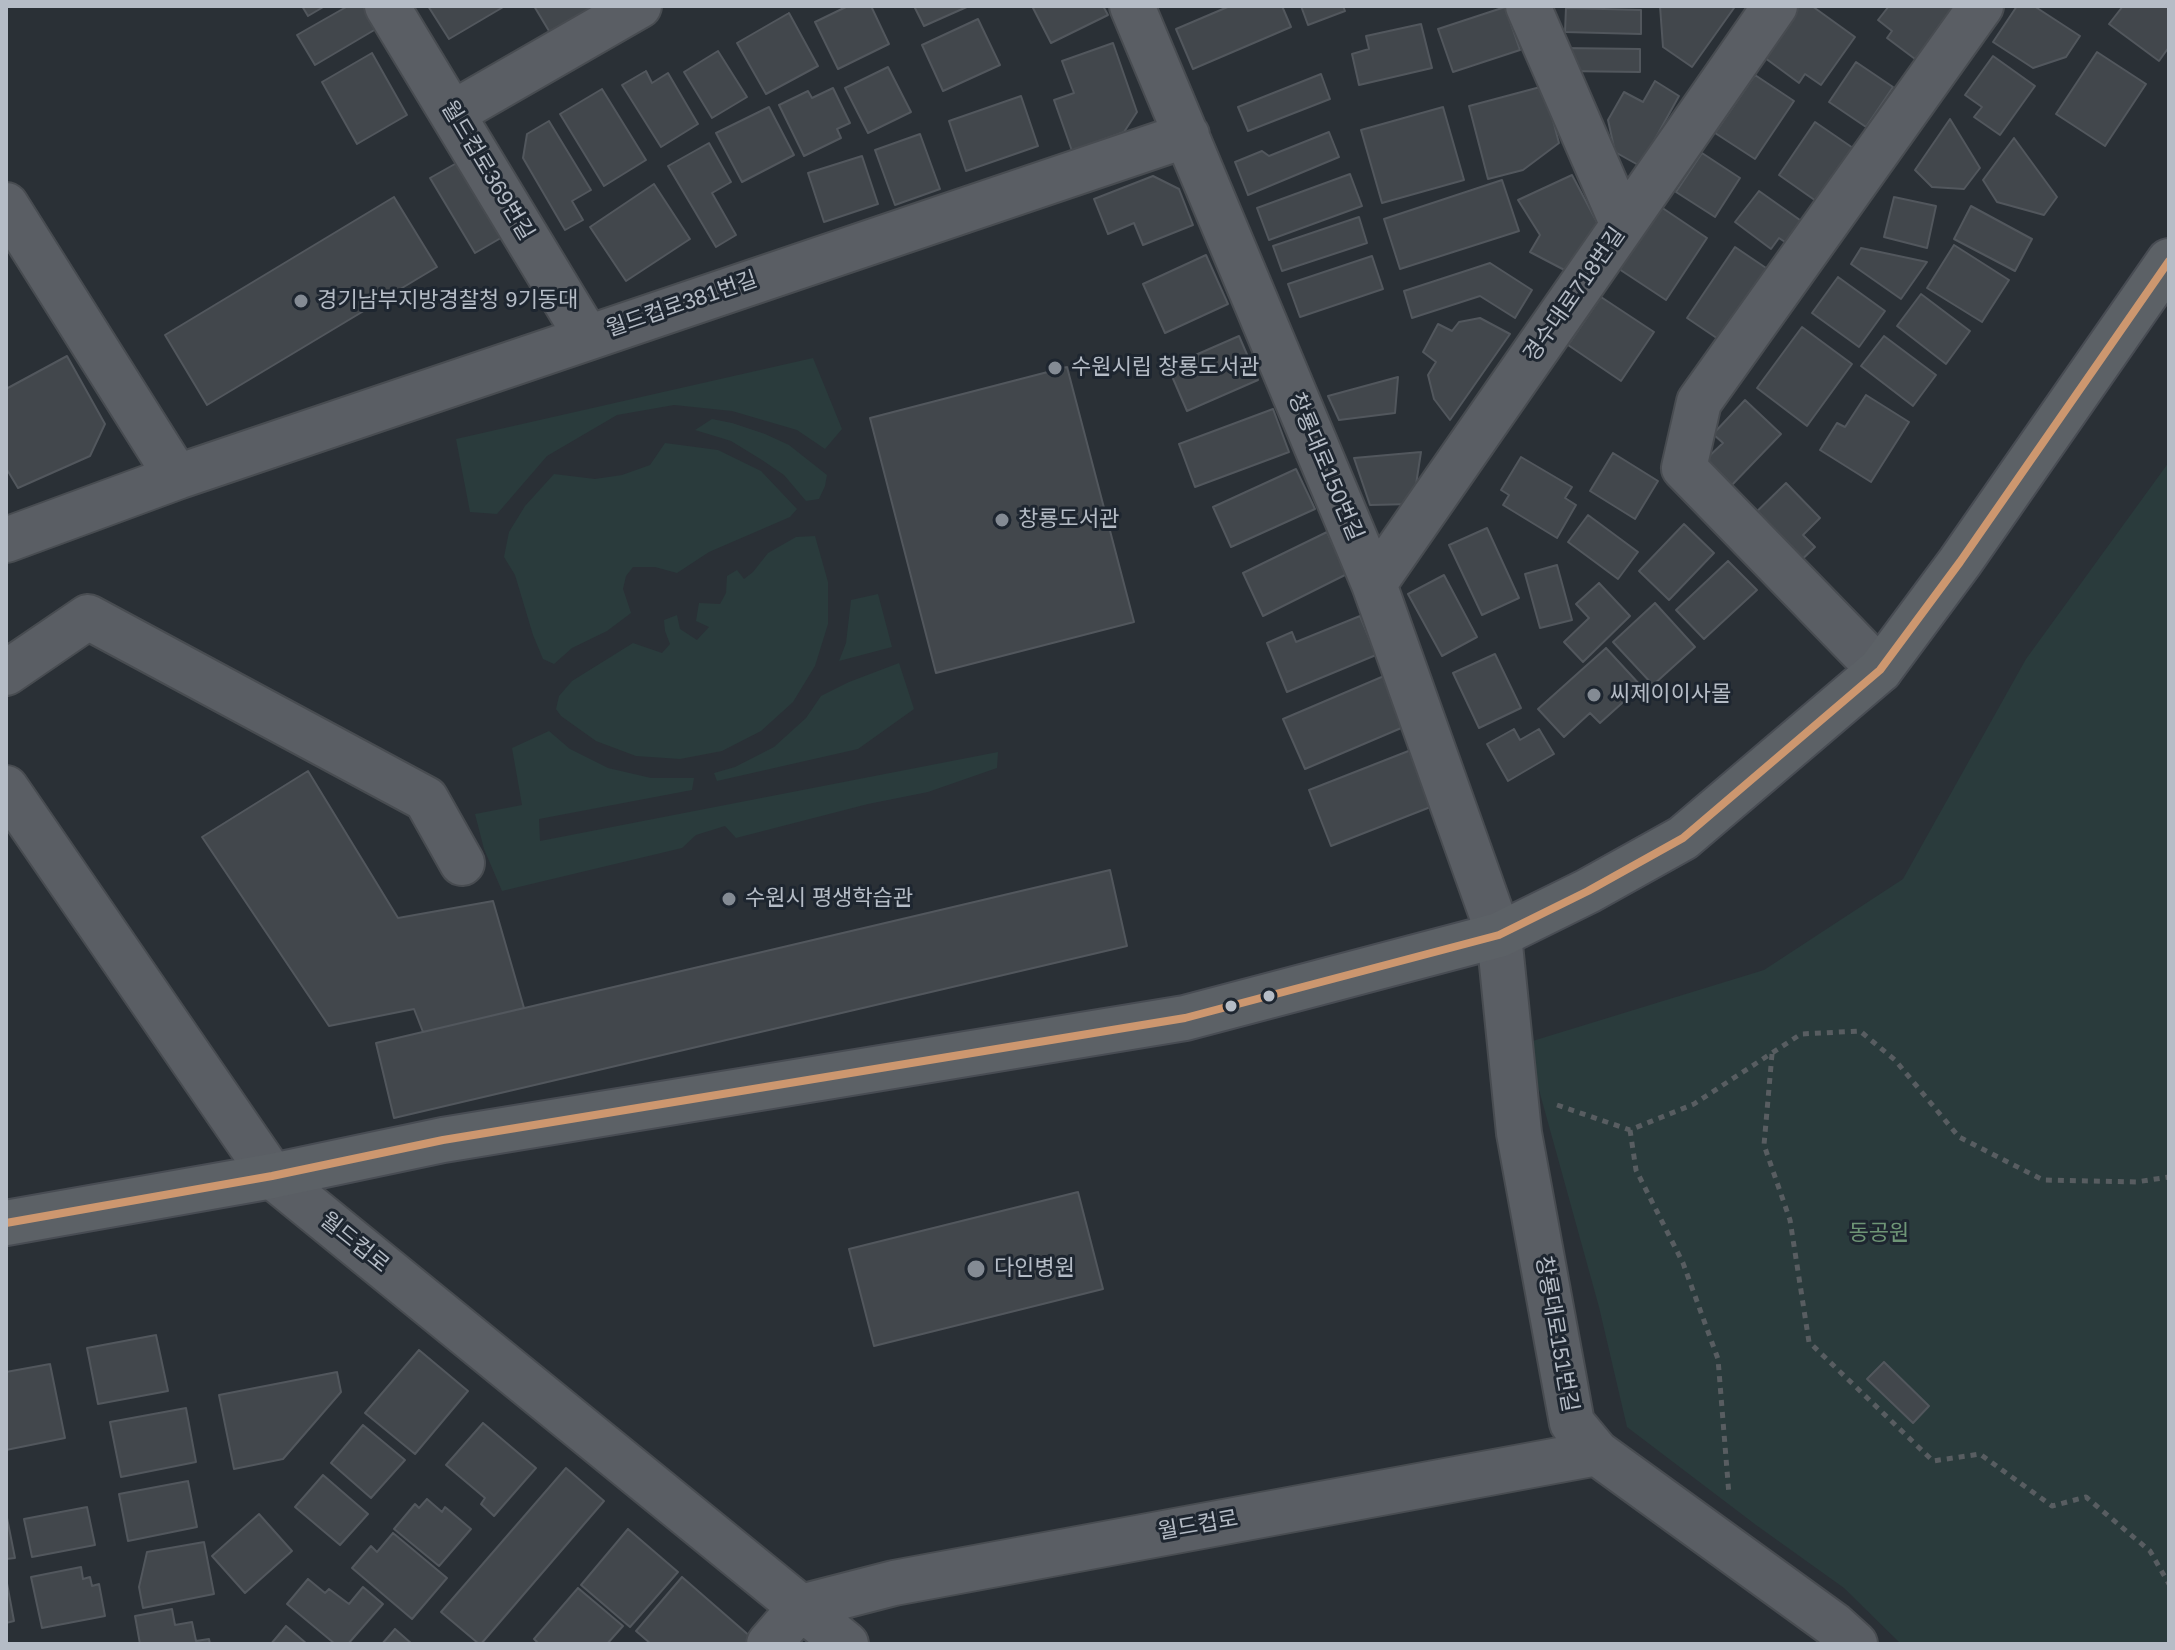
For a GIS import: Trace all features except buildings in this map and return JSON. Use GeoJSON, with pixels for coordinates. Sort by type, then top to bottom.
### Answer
{"type":"FeatureCollection","features":[{"type":"Feature","properties":{"kind":"main road"},"geometry":{"type":"LineString","coordinates":[[6,1223],[272,1176],[443,1140],[1185,1018],[1499,935],[1588,891],[1683,838],[1880,670],[1960,562],[2169,261]]}},
{"type":"Feature","properties":{"kind":"street","name":"월드컵로369번길"},"geometry":{"type":"LineString","coordinates":[[387,6],[587,337]]}},
{"type":"Feature","properties":{"kind":"street"},"geometry":{"type":"LineString","coordinates":[[453,113],[639,6]]}},
{"type":"Feature","properties":{"kind":"street","name":"창룡대로150번길"},"geometry":{"type":"LineString","coordinates":[[1132,6],[1374,584],[1499,935]]}},
{"type":"Feature","properties":{"kind":"street"},"geometry":{"type":"LineString","coordinates":[[1528,6],[1623,225]]}},
{"type":"Feature","properties":{"kind":"street","name":"경수대로718번길"},"geometry":{"type":"LineString","coordinates":[[1374,584],[1775,6]]}},
{"type":"Feature","properties":{"kind":"street"},"geometry":{"type":"LineString","coordinates":[[1880,670],[1684,468],[1699,402],[1981,6]]}},
{"type":"Feature","properties":{"kind":"street","name":"월드컵로381번길"},"geometry":{"type":"LineString","coordinates":[[6,540],[177,477],[1187,135]]}},
{"type":"Feature","properties":{"kind":"street"},"geometry":{"type":"LineString","coordinates":[[6,205],[177,477]]}},
{"type":"Feature","properties":{"kind":"street"},"geometry":{"type":"LineString","coordinates":[[6,673],[88,617],[426,799],[462,863]]}},
{"type":"Feature","properties":{"kind":"street","name":"월드컵로"},"geometry":{"type":"LineString","coordinates":[[6,788],[272,1176],[846,1644]]}},
{"type":"Feature","properties":{"kind":"street","name":"창룡대로151번길"},"geometry":{"type":"LineString","coordinates":[[1499,935],[1519,1133],[1572,1423],[1597,1453],[1733,1552],[1836,1638]]}},
{"type":"Feature","properties":{"kind":"street","name":"월드컵로"},"geometry":{"type":"LineString","coordinates":[[801,1607],[894,1583],[1597,1453]]}},
{"type":"Feature","properties":{"kind":"street"},"geometry":{"type":"LineString","coordinates":[[769,1644],[801,1607]]}},
{"type":"Feature","properties":{"kind":"path"},"geometry":{"type":"LineString","coordinates":[[1517,1110],[1552,1103],[1630,1130],[1694,1104],[1801,1034],[1860,1031],[1895,1060],[1959,1137],[2043,1180],[2136,1182],[2169,1177]]}},
{"type":"Feature","properties":{"kind":"path"},"geometry":{"type":"LineString","coordinates":[[1772,1054],[1764,1145],[1790,1220],[1809,1342],[1933,1461],[1980,1454],[2052,1506],[2086,1497],[2150,1551],[2169,1584]]}},
{"type":"Feature","properties":{"kind":"path"},"geometry":{"type":"LineString","coordinates":[[1630,1130],[1636,1170],[1683,1263],[1718,1359],[1733,1552]]}},
{"type":"Feature","properties":{"kind":"green space"},"geometry":{"type":"Polygon","coordinates":[[[813,358],[842,429],[825,449],[797,430],[732,411],[674,405],[617,415],[547,456],[497,514],[470,512],[456,439],[813,358]]]}},
{"type":"Feature","properties":{"kind":"green space"},"geometry":{"type":"Polygon","coordinates":[[[712,419],[765,434],[789,445],[827,475],[819,499],[806,501],[784,475],[762,460],[731,441],[695,430],[712,419]]]}},
{"type":"Feature","properties":{"kind":"green space"},"geometry":{"type":"Polygon","coordinates":[[[665,443],[718,450],[761,471],[797,509],[790,517],[709,552],[677,573],[655,567],[633,567],[626,576],[623,589],[631,613],[607,631],[572,648],[554,664],[543,659],[515,575],[504,557],[509,532],[525,506],[554,474],[595,479],[622,475],[650,465],[665,443]]]}},
{"type":"Feature","properties":{"kind":"green space","name":"동공원"},"geometry":{"type":"Polygon","coordinates":[[[2169,462],[2169,1644],[1901,1644],[1844,1588],[1627,1427],[1599,1307],[1526,1043],[1764,970],[1903,879],[2026,659],[2169,462]]]}},
{"type":"Feature","properties":{"kind":"green space"},"geometry":{"type":"Polygon","coordinates":[[[815,536],[828,582],[828,624],[815,666],[793,702],[761,731],[722,751],[680,759],[636,756],[596,741],[556,709],[559,696],[572,681],[633,643],[662,653],[670,644],[664,620],[677,615],[680,629],[697,640],[709,627],[696,621],[699,603],[720,604],[726,593],[727,576],[737,570],[744,579],[768,553],[796,537],[815,536]]]}},
{"type":"Feature","properties":{"kind":"green space"},"geometry":{"type":"Polygon","coordinates":[[[878,594],[892,647],[839,661],[846,643],[851,600],[878,594]]]}},
{"type":"Feature","properties":{"kind":"green space"},"geometry":{"type":"Polygon","coordinates":[[[899,663],[914,709],[858,749],[717,781],[714,773],[735,767],[774,747],[806,718],[821,696],[899,663]]]}},
{"type":"Feature","properties":{"kind":"green space"},"geometry":{"type":"Polygon","coordinates":[[[549,731],[570,749],[608,768],[651,778],[694,778],[692,790],[539,819],[540,841],[998,752],[997,768],[928,792],[736,838],[725,826],[696,835],[682,848],[502,891],[484,849],[475,814],[522,805],[512,748],[549,731]]]}},
{"type":"Feature","properties":{"kind":"transit line"},"geometry":{"type":"LineString","coordinates":[[6,1223],[272,1176],[443,1140],[1185,1018],[1499,935],[1588,891],[1683,838],[1880,670],[1960,562],[2169,261]]}},
{"type":"Feature","properties":{"kind":"place","name":"경기남부지방경찰청 9기동대"},"geometry":{"type":"Point","coordinates":[301,301]}},
{"type":"Feature","properties":{"kind":"place","name":"수원시립 창룡도서관"},"geometry":{"type":"Point","coordinates":[1055,368]}},
{"type":"Feature","properties":{"kind":"place","name":"창룡도서관"},"geometry":{"type":"Point","coordinates":[1002,520]}},
{"type":"Feature","properties":{"kind":"place","name":"씨제이이사몰"},"geometry":{"type":"Point","coordinates":[1594,695]}},
{"type":"Feature","properties":{"kind":"place","name":"수원시 평생학습관"},"geometry":{"type":"Point","coordinates":[729,899]}},
{"type":"Feature","properties":{"kind":"place","name":"다인병원"},"geometry":{"type":"Point","coordinates":[976,1269]}}]}
